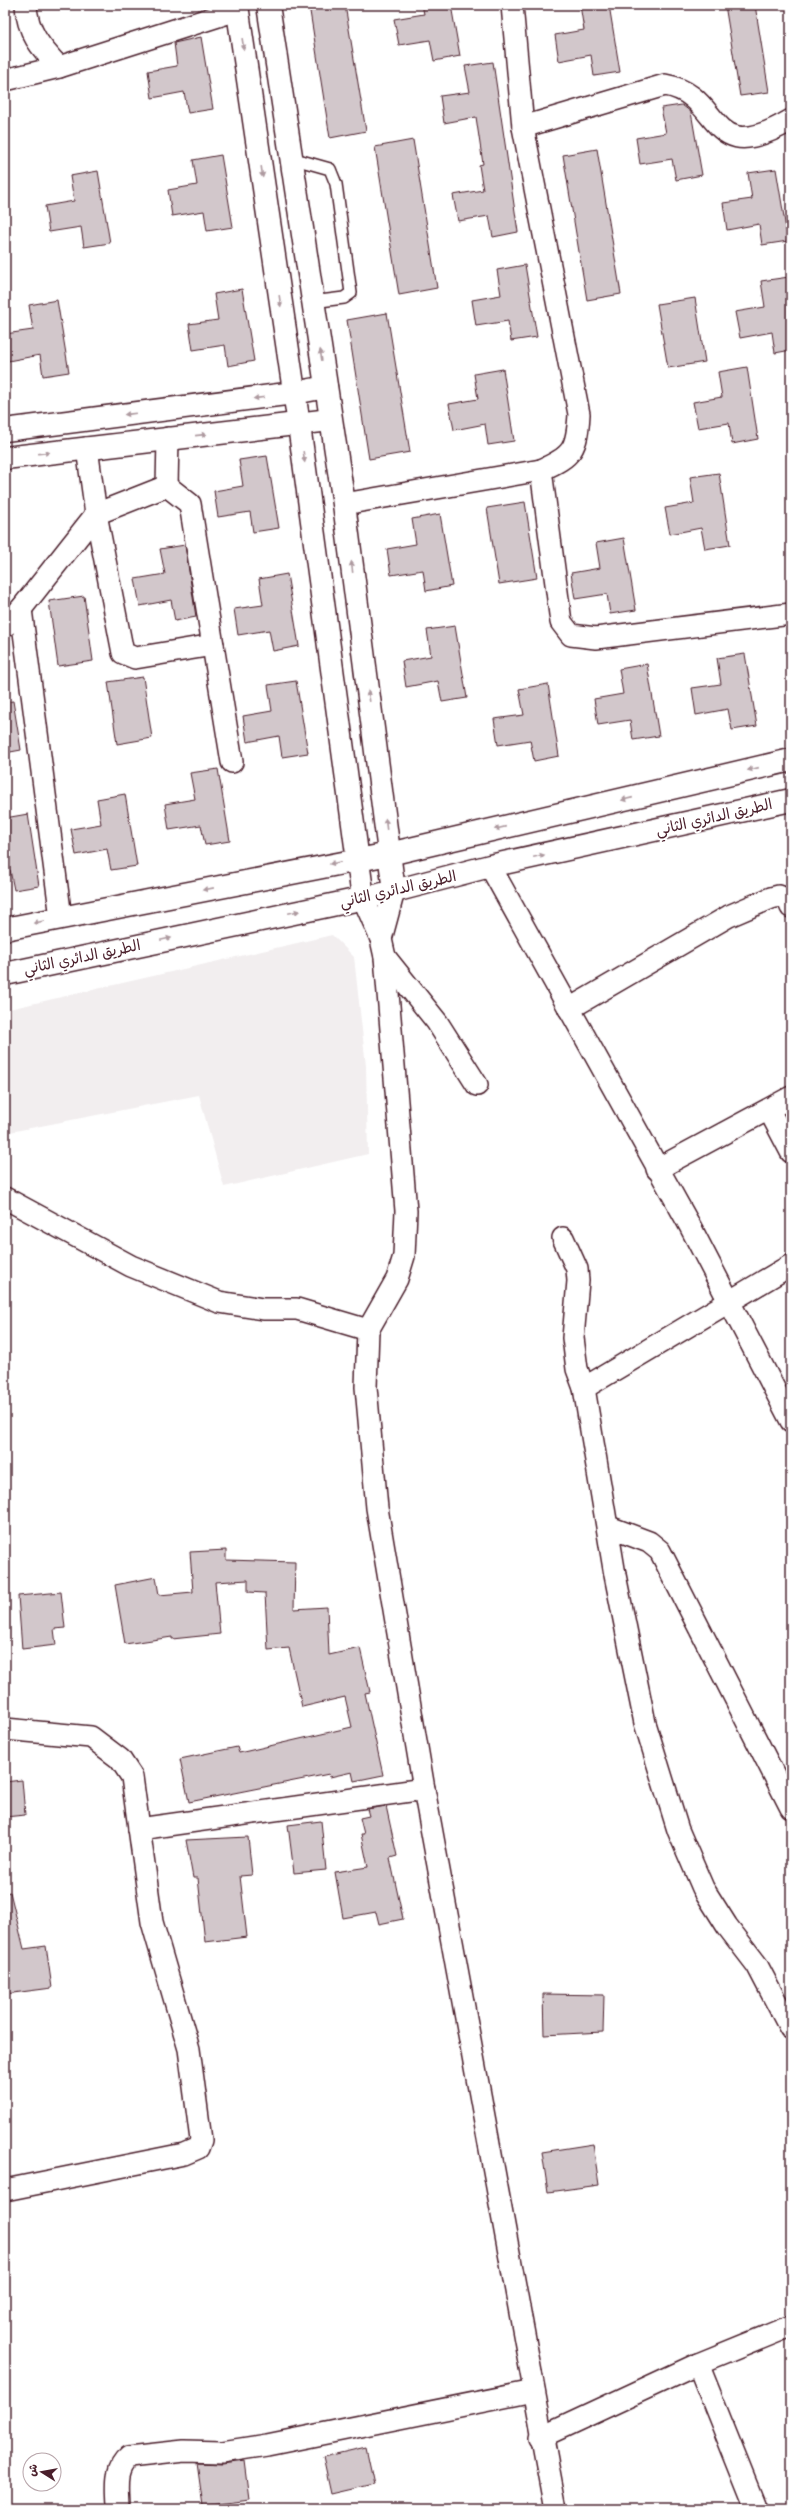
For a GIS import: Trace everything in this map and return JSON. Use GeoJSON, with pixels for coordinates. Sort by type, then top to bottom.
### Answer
{"type":"FeatureCollection","features":[{"type":"Feature","properties":{"kind":"main road"},"geometry":{"type":"LineString","coordinates":[[268,5],[312,302],[344,504],[394,891]]}},
{"type":"Feature","properties":{"kind":"main road"},"geometry":{"type":"LineString","coordinates":[[237,8],[300,425],[350,788],[356,859],[363,898]]}},
{"type":"Feature","properties":{"kind":"main road"},"geometry":{"type":"LineString","coordinates":[[5,430],[294,393],[326,387]]}},
{"type":"Feature","properties":{"kind":"main road"},"geometry":{"type":"LineString","coordinates":[[5,458],[168,438],[300,425],[330,420]]}},
{"type":"Feature","properties":{"kind":"main road"},"geometry":{"type":"LineString","coordinates":[[5,929],[356,859],[389,854],[791,760]]}},
{"type":"Feature","properties":{"kind":"main road","name":"الطريق الدائري الثاني"},"geometry":{"type":"LineString","coordinates":[[5,974],[363,898],[490,866],[791,800]]}},
{"type":"Feature","properties":{"kind":"street"},"geometry":{"type":"LineString","coordinates":[[26,5],[32,33],[41,48],[59,67]]}},
{"type":"Feature","properties":{"kind":"street"},"geometry":{"type":"LineString","coordinates":[[344,504],[541,470],[569,455],[576,443],[579,414],[523,127],[512,5]]}},
{"type":"Feature","properties":{"kind":"street"},"geometry":{"type":"LineString","coordinates":[[5,80],[59,67],[237,8]]}},
{"type":"Feature","properties":{"kind":"street"},"geometry":{"type":"LineString","coordinates":[[523,127],[665,85],[680,87],[694,96],[721,130],[731,136],[742,138],[754,136],[791,120]]}},
{"type":"Feature","properties":{"kind":"street"},"geometry":{"type":"LineString","coordinates":[[168,438],[168,486]]}},
{"type":"Feature","properties":{"kind":"street"},"geometry":{"type":"LineString","coordinates":[[87,448],[96,514],[123,653],[135,658],[213,645]]}},
{"type":"Feature","properties":{"kind":"street"},"geometry":{"type":"LineString","coordinates":[[541,470],[560,622],[571,635],[596,638],[791,614]]}},
{"type":"Feature","properties":{"kind":"street"},"geometry":{"type":"LineString","coordinates":[[5,626],[21,609],[57,561],[96,514],[168,486]]}},
{"type":"Feature","properties":{"kind":"street"},"geometry":{"type":"LineString","coordinates":[[168,486],[190,504],[232,762]]}},
{"type":"Feature","properties":{"kind":"street"},"geometry":{"type":"LineString","coordinates":[[21,609],[61,918]]}},
{"type":"Feature","properties":{"kind":"street"},"geometry":{"type":"LineString","coordinates":[[490,866],[690,1226],[791,1422]]}},
{"type":"Feature","properties":{"kind":"street"},"geometry":{"type":"LineString","coordinates":[[394,891],[383,948],[406,1211],[404,1256],[397,1279],[368,1330],[366,1387],[376,1508],[424,1789],[534,2390],[541,2437],[556,2509]]}},
{"type":"Feature","properties":{"kind":"street"},"geometry":{"type":"LineString","coordinates":[[569,1009],[663,953],[737,912],[779,896],[788,900],[791,907]]}},
{"type":"Feature","properties":{"kind":"street"},"geometry":{"type":"LineString","coordinates":[[363,898],[383,948],[437,1022],[477,1085]]}},
{"type":"Feature","properties":{"kind":"street"},"geometry":{"type":"LineString","coordinates":[[657,1169],[791,1097]]}},
{"type":"Feature","properties":{"kind":"street"},"geometry":{"type":"LineString","coordinates":[[769,1110],[791,1152]]}},
{"type":"Feature","properties":{"kind":"street"},"geometry":{"type":"LineString","coordinates":[[5,1198],[131,1266],[219,1302],[263,1308],[297,1309],[368,1330]]}},
{"type":"Feature","properties":{"kind":"street"},"geometry":{"type":"LineString","coordinates":[[563,1238],[577,1269],[578,1281],[573,1338],[577,1369],[584,1388],[609,1528],[615,1575],[644,1723],[678,1830],[703,1888],[727,1926],[757,1965],[790,2028]]}},
{"type":"Feature","properties":{"kind":"street"},"geometry":{"type":"LineString","coordinates":[[584,1388],[791,1265]]}},
{"type":"Feature","properties":{"kind":"street"},"geometry":{"type":"LineString","coordinates":[[609,1528],[649,1542],[660,1551],[791,1808]]}},
{"type":"Feature","properties":{"kind":"street"},"geometry":{"type":"LineString","coordinates":[[5,1729],[91,1737],[104,1745],[120,1759],[132,1777],[152,1922],[189,2048],[201,2140],[198,2148],[184,2154],[5,2190]]}},
{"type":"Feature","properties":{"kind":"street"},"geometry":{"type":"LineString","coordinates":[[139,1829],[424,1789]]}},
{"type":"Feature","properties":{"kind":"street"},"geometry":{"type":"LineString","coordinates":[[541,2437],[698,2364],[791,2326]]}},
{"type":"Feature","properties":{"kind":"street"},"geometry":{"type":"LineString","coordinates":[[698,2364],[756,2509]]}},
{"type":"Feature","properties":{"kind":"street"},"geometry":{"type":"LineString","coordinates":[[118,2509],[118,2474],[123,2462],[129,2457],[184,2451],[222,2452],[267,2445],[534,2390]]}},
{"type":"Feature","properties":{"kind":"lane"},"geometry":{"type":"LineString","coordinates":[[291,158],[330,169],[336,184],[351,293],[344,298],[312,302]]}},
{"type":"Feature","properties":{"kind":"shaded area"},"geometry":{"type":"Polygon","coordinates":[[[332,935],[354,957],[366,1066],[368,1154],[224,1187],[199,1095],[5,1133],[5,1010],[332,935]]]}},
{"type":"Feature","properties":{"kind":"building"},"geometry":{"type":"Polygon","coordinates":[[[309,5],[345,5],[366,131],[330,138],[309,5]]]}},
{"type":"Feature","properties":{"kind":"building"},"geometry":{"type":"Polygon","coordinates":[[[422,5],[451,5],[460,56],[434,61],[430,40],[399,45],[394,19],[424,14],[422,5]]]}},
{"type":"Feature","properties":{"kind":"building"},"geometry":{"type":"Polygon","coordinates":[[[580,5],[609,5],[620,72],[594,76],[591,55],[559,61],[555,35],[584,30],[580,5]]]}},
{"type":"Feature","properties":{"kind":"building"},"geometry":{"type":"Polygon","coordinates":[[[725,5],[755,5],[769,92],[740,96],[725,5]]]}},
{"type":"Feature","properties":{"kind":"building"},"geometry":{"type":"Polygon","coordinates":[[[201,37],[213,109],[188,113],[184,92],[152,98],[148,71],[177,66],[174,43],[201,37]]]}},
{"type":"Feature","properties":{"kind":"building"},"geometry":{"type":"Polygon","coordinates":[[[493,62],[518,232],[493,237],[489,216],[458,221],[453,195],[483,190],[479,165],[483,164],[476,117],[444,123],[440,96],[470,92],[465,66],[493,62]]]}},
{"type":"Feature","properties":{"kind":"building"},"geometry":{"type":"Polygon","coordinates":[[[682,105],[691,112],[702,175],[676,180],[672,159],[640,164],[636,138],[666,133],[661,108],[682,105]]]}},
{"type":"Feature","properties":{"kind":"building"},"geometry":{"type":"Polygon","coordinates":[[[413,140],[437,288],[399,295],[375,147],[413,140]]]}},
{"type":"Feature","properties":{"kind":"building"},"geometry":{"type":"Polygon","coordinates":[[[597,149],[621,294],[587,300],[563,155],[597,149]]]}},
{"type":"Feature","properties":{"kind":"building"},"geometry":{"type":"Polygon","coordinates":[[[221,155],[233,227],[207,231],[204,211],[172,216],[168,190],[197,185],[193,160],[221,155]]]}},
{"type":"Feature","properties":{"kind":"building"},"geometry":{"type":"Polygon","coordinates":[[[776,169],[788,241],[762,245],[759,224],[727,230],[723,203],[752,199],[748,173],[776,169]]]}},
{"type":"Feature","properties":{"kind":"building"},"geometry":{"type":"Polygon","coordinates":[[[98,171],[110,243],[84,247],[81,227],[49,232],[45,206],[74,201],[70,176],[98,171]]]}},
{"type":"Feature","properties":{"kind":"building"},"geometry":{"type":"Polygon","coordinates":[[[525,265],[537,337],[511,341],[508,321],[476,326],[472,300],[501,295],[497,270],[525,265]]]}},
{"type":"Feature","properties":{"kind":"building"},"geometry":{"type":"Polygon","coordinates":[[[789,277],[791,350],[775,353],[772,332],[740,338],[735,312],[765,307],[761,281],[789,277]]]}},
{"type":"Feature","properties":{"kind":"building"},"geometry":{"type":"Polygon","coordinates":[[[242,289],[254,361],[228,366],[225,345],[193,350],[189,324],[218,320],[214,294],[242,289]]]}},
{"type":"Feature","properties":{"kind":"building"},"geometry":{"type":"Polygon","coordinates":[[[695,298],[705,362],[668,368],[657,304],[695,298]]]}},
{"type":"Feature","properties":{"kind":"building"},"geometry":{"type":"Polygon","coordinates":[[[57,300],[69,372],[43,376],[40,355],[8,361],[5,334],[33,330],[29,305],[57,300]]]}},
{"type":"Feature","properties":{"kind":"building"},"geometry":{"type":"Polygon","coordinates":[[[387,313],[410,452],[369,459],[347,320],[387,313]]]}},
{"type":"Feature","properties":{"kind":"building"},"geometry":{"type":"Polygon","coordinates":[[[747,367],[758,439],[732,444],[729,423],[698,428],[693,402],[722,397],[718,372],[747,367]]]}},
{"type":"Feature","properties":{"kind":"building"},"geometry":{"type":"Polygon","coordinates":[[[503,369],[514,441],[488,445],[485,424],[454,430],[449,404],[478,399],[474,374],[503,369]]]}},
{"type":"Feature","properties":{"kind":"building"},"geometry":{"type":"Polygon","coordinates":[[[267,456],[279,528],[253,532],[250,512],[218,517],[214,491],[243,486],[239,460],[267,456]]]}},
{"type":"Feature","properties":{"kind":"building"},"geometry":{"type":"Polygon","coordinates":[[[719,473],[730,545],[705,549],[701,528],[670,534],[665,508],[694,503],[690,477],[719,473]]]}},
{"type":"Feature","properties":{"kind":"building"},"geometry":{"type":"Polygon","coordinates":[[[525,502],[537,578],[499,584],[487,508],[525,502]]]}},
{"type":"Feature","properties":{"kind":"building"},"geometry":{"type":"Polygon","coordinates":[[[440,514],[452,586],[426,591],[423,570],[391,575],[387,549],[416,544],[412,519],[440,514]]]}},
{"type":"Feature","properties":{"kind":"building"},"geometry":{"type":"Polygon","coordinates":[[[624,538],[636,610],[610,614],[607,594],[575,599],[571,573],[600,568],[596,543],[624,538]]]}},
{"type":"Feature","properties":{"kind":"building"},"geometry":{"type":"Polygon","coordinates":[[[185,545],[196,617],[175,621],[171,600],[140,606],[135,579],[165,574],[160,549],[185,545]]]}},
{"type":"Feature","properties":{"kind":"building"},"geometry":{"type":"Polygon","coordinates":[[[287,574],[299,646],[273,651],[269,630],[238,635],[234,609],[263,605],[259,579],[287,574]]]}},
{"type":"Feature","properties":{"kind":"building"},"geometry":{"type":"Polygon","coordinates":[[[84,596],[93,661],[58,666],[49,601],[84,596]]]}},
{"type":"Feature","properties":{"kind":"building"},"geometry":{"type":"Polygon","coordinates":[[[455,626],[467,698],[442,702],[438,681],[406,687],[402,661],[431,656],[427,630],[455,626]]]}},
{"type":"Feature","properties":{"kind":"building"},"geometry":{"type":"Polygon","coordinates":[[[745,654],[757,726],[732,730],[728,709],[696,715],[692,688],[721,684],[717,658],[745,654]]]}},
{"type":"Feature","properties":{"kind":"building"},"geometry":{"type":"Polygon","coordinates":[[[647,664],[659,736],[633,740],[630,720],[598,725],[594,699],[623,694],[619,669],[647,664]]]}},
{"type":"Feature","properties":{"kind":"building"},"geometry":{"type":"Polygon","coordinates":[[[143,677],[152,738],[117,744],[108,682],[143,677]]]}},
{"type":"Feature","properties":{"kind":"building"},"geometry":{"type":"Polygon","coordinates":[[[296,681],[308,753],[282,757],[279,736],[247,742],[243,716],[272,711],[268,685],[296,681]]]}},
{"type":"Feature","properties":{"kind":"building"},"geometry":{"type":"Polygon","coordinates":[[[548,684],[559,756],[534,761],[530,740],[498,745],[494,719],[524,715],[519,689],[548,684]]]}},
{"type":"Feature","properties":{"kind":"building"},"geometry":{"type":"Polygon","coordinates":[[[13,701],[21,750],[5,753],[5,702],[13,701]]]}},
{"type":"Feature","properties":{"kind":"building"},"geometry":{"type":"Polygon","coordinates":[[[218,769],[230,841],[205,845],[201,825],[169,830],[165,804],[195,799],[190,773],[218,769]]]}},
{"type":"Feature","properties":{"kind":"building"},"geometry":{"type":"Polygon","coordinates":[[[125,794],[137,866],[111,870],[107,849],[76,855],[71,829],[101,824],[97,799],[125,794]]]}},
{"type":"Feature","properties":{"kind":"building"},"geometry":{"type":"Polygon","coordinates":[[[28,814],[39,886],[14,890],[10,870],[5,871],[5,818],[28,814]]]}},
{"type":"Feature","properties":{"kind":"building"},"geometry":{"type":"Polygon","coordinates":[[[226,1550],[226,1560],[295,1562],[294,1609],[327,1607],[329,1655],[360,1648],[370,1692],[365,1693],[383,1775],[354,1781],[352,1772],[330,1777],[329,1774],[189,1802],[180,1759],[237,1747],[239,1753],[352,1727],[345,1697],[302,1707],[289,1648],[268,1650],[265,1593],[248,1592],[248,1580],[215,1582],[220,1634],[172,1639],[172,1637],[125,1644],[115,1585],[156,1577],[159,1595],[193,1592],[190,1552],[226,1550]]]}},
{"type":"Feature","properties":{"kind":"building"},"geometry":{"type":"Polygon","coordinates":[[[61,1592],[65,1628],[54,1629],[56,1645],[22,1649],[18,1596],[61,1592]]]}},
{"type":"Feature","properties":{"kind":"building"},"geometry":{"type":"Polygon","coordinates":[[[22,1780],[25,1815],[5,1817],[5,1782],[22,1780]]]}},
{"type":"Feature","properties":{"kind":"building"},"geometry":{"type":"Polygon","coordinates":[[[386,1806],[397,1856],[390,1858],[403,1919],[379,1924],[376,1912],[343,1918],[335,1872],[368,1867],[361,1834],[364,1834],[360,1818],[369,1816],[367,1809],[386,1806]]]}},
{"type":"Feature","properties":{"kind":"building"},"geometry":{"type":"Polygon","coordinates":[[[321,1821],[326,1870],[294,1873],[288,1825],[321,1821]]]}},
{"type":"Feature","properties":{"kind":"building"},"geometry":{"type":"Polygon","coordinates":[[[248,1837],[252,1875],[240,1876],[247,1937],[205,1942],[198,1878],[193,1878],[186,1840],[248,1837]]]}},
{"type":"Feature","properties":{"kind":"building"},"geometry":{"type":"Polygon","coordinates":[[[10,1892],[24,1949],[46,1946],[52,1988],[5,1994],[5,1893],[10,1892]]]}},
{"type":"Feature","properties":{"kind":"building"},"geometry":{"type":"Polygon","coordinates":[[[543,1994],[604,1995],[603,2032],[544,2035],[543,1994]]]}},
{"type":"Feature","properties":{"kind":"building"},"geometry":{"type":"Polygon","coordinates":[[[593,2144],[599,2185],[548,2192],[542,2152],[593,2144]]]}},
{"type":"Feature","properties":{"kind":"building"},"geometry":{"type":"Polygon","coordinates":[[[366,2447],[374,2484],[331,2494],[323,2457],[366,2447]]]}},
{"type":"Feature","properties":{"kind":"building"},"geometry":{"type":"Polygon","coordinates":[[[245,2461],[250,2500],[203,2506],[197,2463],[222,2464],[245,2461]]]}}]}
